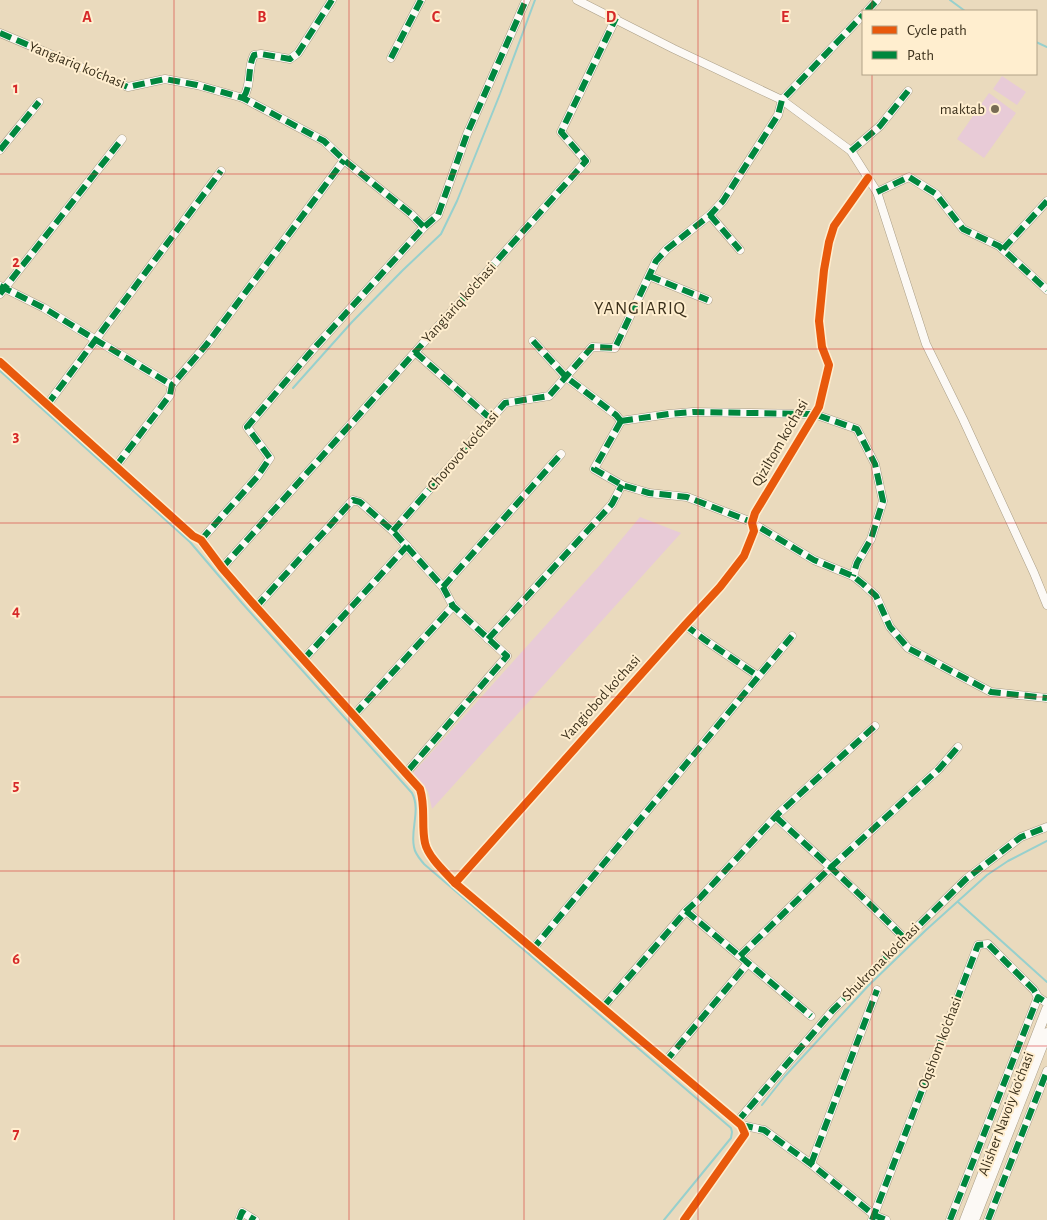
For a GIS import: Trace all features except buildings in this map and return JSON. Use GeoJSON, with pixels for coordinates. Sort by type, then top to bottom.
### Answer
{"type":"FeatureCollection","features":[{"type":"Feature","properties":{"kind":"main road","name":"Alisher Navoiy ko'chasi"},"geometry":{"type":"LineString","coordinates":[[965,1220],[1047,1009]]}},
{"type":"Feature","properties":{"kind":"main road","name":"Alisher Navoiy ko'chasi"},"geometry":{"type":"LineString","coordinates":[[974,1220],[1047,1033]]}},
{"type":"Feature","properties":{"kind":"street"},"geometry":{"type":"LineString","coordinates":[[392,58],[421,0]]}},
{"type":"Feature","properties":{"kind":"street"},"geometry":{"type":"LineString","coordinates":[[202,540],[257,477],[270,458],[247,427],[309,354],[438,214],[467,134],[526,0]]}},
{"type":"Feature","properties":{"kind":"street"},"geometry":{"type":"LineString","coordinates":[[577,0],[616,18],[674,49],[782,100],[851,151],[877,192],[926,344],[968,428],[1047,605]]}},
{"type":"Feature","properties":{"kind":"street"},"geometry":{"type":"LineString","coordinates":[[868,10],[877,0]]}},
{"type":"Feature","properties":{"kind":"street"},"geometry":{"type":"LineString","coordinates":[[243,98],[246,94],[250,64],[254,55],[261,54],[290,59],[298,53],[330,1]]}},
{"type":"Feature","properties":{"kind":"street"},"geometry":{"type":"LineString","coordinates":[[708,300],[649,276],[656,261],[667,249],[710,215],[723,201],[778,116],[782,100],[862,16]]}},
{"type":"Feature","properties":{"kind":"street","name":"Yangiariq ko'chasi"},"geometry":{"type":"LineString","coordinates":[[222,568],[586,161],[561,132],[616,18]]}},
{"type":"Feature","properties":{"kind":"street","name":"Yangiariq ko'chasi"},"geometry":{"type":"LineString","coordinates":[[0,33],[128,87],[165,79],[197,84],[243,98],[324,141],[424,227]]}},
{"type":"Feature","properties":{"kind":"street"},"geometry":{"type":"LineString","coordinates":[[851,151],[880,126],[908,90]]}},
{"type":"Feature","properties":{"kind":"street"},"geometry":{"type":"LineString","coordinates":[[0,150],[39,102]]}},
{"type":"Feature","properties":{"kind":"street"},"geometry":{"type":"LineString","coordinates":[[122,139],[2,289],[44,308],[172,385]]}},
{"type":"Feature","properties":{"kind":"street"},"geometry":{"type":"LineString","coordinates":[[116,466],[170,395],[172,385],[207,344],[344,160]]}},
{"type":"Feature","properties":{"kind":"street"},"geometry":{"type":"LineString","coordinates":[[47,404],[220,171]]}},
{"type":"Feature","properties":{"kind":"street"},"geometry":{"type":"LineString","coordinates":[[877,192],[909,177],[936,194],[964,229],[1003,249],[1047,290]]}},
{"type":"Feature","properties":{"kind":"street","name":"Qiziltom ko'chasi"},"geometry":{"type":"LineString","coordinates":[[752,523],[755,513],[819,407],[829,365],[822,347],[819,321],[829,242],[834,226],[868,178]]}},
{"type":"Feature","properties":{"kind":"street"},"geometry":{"type":"LineString","coordinates":[[1003,249],[1047,201]]}},
{"type":"Feature","properties":{"kind":"street"},"geometry":{"type":"LineString","coordinates":[[710,215],[740,250]]}},
{"type":"Feature","properties":{"kind":"street","name":"Chorovot ko'chasi"},"geometry":{"type":"LineString","coordinates":[[394,531],[505,403],[549,396],[592,347],[615,348],[649,276]]}},
{"type":"Feature","properties":{"kind":"street"},"geometry":{"type":"LineString","coordinates":[[533,342],[566,377],[616,415],[621,421]]}},
{"type":"Feature","properties":{"kind":"street"},"geometry":{"type":"LineString","coordinates":[[415,352],[491,419]]}},
{"type":"Feature","properties":{"kind":"street"},"geometry":{"type":"LineString","coordinates":[[0,362],[193,536],[202,540],[222,568],[256,607],[420,789],[424,802],[425,845],[439,866],[455,883],[739,1124],[744,1134],[684,1220]]}},
{"type":"Feature","properties":{"kind":"street"},"geometry":{"type":"LineString","coordinates":[[621,421],[694,412],[814,414],[857,429],[875,464],[882,501],[871,539],[857,563],[853,576]]}},
{"type":"Feature","properties":{"kind":"street"},"geometry":{"type":"LineString","coordinates":[[621,421],[594,469],[622,486],[687,497],[752,523],[814,560],[853,576],[876,596],[890,627],[908,648],[991,692],[1047,698]]}},
{"type":"Feature","properties":{"kind":"street"},"geometry":{"type":"LineString","coordinates":[[443,587],[561,454]]}},
{"type":"Feature","properties":{"kind":"street"},"geometry":{"type":"LineString","coordinates":[[488,639],[612,504],[622,486]]}},
{"type":"Feature","properties":{"kind":"street"},"geometry":{"type":"LineString","coordinates":[[256,607],[353,500],[360,502],[394,531],[443,587],[452,606],[508,656],[406,773]]}},
{"type":"Feature","properties":{"kind":"street","name":"Yangiobod ko'chasi"},"geometry":{"type":"LineString","coordinates":[[455,883],[720,587],[744,556],[754,531],[752,523]]}},
{"type":"Feature","properties":{"kind":"street"},"geometry":{"type":"LineString","coordinates":[[303,660],[407,546]]}},
{"type":"Feature","properties":{"kind":"street"},"geometry":{"type":"LineString","coordinates":[[354,715],[452,606]]}},
{"type":"Feature","properties":{"kind":"street"},"geometry":{"type":"LineString","coordinates":[[685,625],[758,676]]}},
{"type":"Feature","properties":{"kind":"street"},"geometry":{"type":"LineString","coordinates":[[532,950],[792,636]]}},
{"type":"Feature","properties":{"kind":"street"},"geometry":{"type":"LineString","coordinates":[[603,1007],[686,911],[776,817],[875,726]]}},
{"type":"Feature","properties":{"kind":"street"},"geometry":{"type":"LineString","coordinates":[[740,956],[830,868],[940,769],[958,747]]}},
{"type":"Feature","properties":{"kind":"street"},"geometry":{"type":"LineString","coordinates":[[776,817],[905,938]]}},
{"type":"Feature","properties":{"kind":"street","name":"Shukrona ko'chasi"},"geometry":{"type":"LineString","coordinates":[[739,1124],[833,1010],[966,879],[1021,837],[1047,827]]}},
{"type":"Feature","properties":{"kind":"street"},"geometry":{"type":"LineString","coordinates":[[686,911],[811,1016]]}},
{"type":"Feature","properties":{"kind":"street","name":"Oqshom ko'chasi"},"geometry":{"type":"LineString","coordinates":[[873,1218],[978,945],[988,944],[1034,990],[1038,997]]}},
{"type":"Feature","properties":{"kind":"street"},"geometry":{"type":"LineString","coordinates":[[665,1062],[748,963]]}},
{"type":"Feature","properties":{"kind":"street","name":"Shukrona ko'chasi"},"geometry":{"type":"LineString","coordinates":[[811,1164],[877,990]]}},
{"type":"Feature","properties":{"kind":"street"},"geometry":{"type":"LineString","coordinates":[[950,1220],[1038,997],[1047,1003]]}},
{"type":"Feature","properties":{"kind":"street"},"geometry":{"type":"LineString","coordinates":[[988,1220],[1047,1071]]}},
{"type":"Feature","properties":{"kind":"street"},"geometry":{"type":"LineString","coordinates":[[739,1124],[764,1130],[811,1164],[873,1218],[886,1220]]}},
{"type":"Feature","properties":{"kind":"street"},"geometry":{"type":"LineString","coordinates":[[239,1220],[242,1212],[255,1220]]}},
{"type":"Feature","properties":{"kind":"shaded area"},"geometry":{"type":"Polygon","coordinates":[[[1002,76],[1026,92],[1017,105],[993,89],[1002,76]]]}},
{"type":"Feature","properties":{"kind":"shaded area"},"geometry":{"type":"Polygon","coordinates":[[[989,93],[1016,113],[984,158],[957,139],[989,93]]]}},
{"type":"Feature","properties":{"kind":"shaded area"},"geometry":{"type":"Polygon","coordinates":[[[640,517],[681,533],[432,809],[428,791],[412,774],[600,565],[640,517]]]}},
{"type":"Feature","properties":{"kind":"waterway"},"geometry":{"type":"LineString","coordinates":[[293,388],[352,322],[441,234],[457,201],[500,94],[535,0]]}},
{"type":"Feature","properties":{"kind":"waterway"},"geometry":{"type":"LineString","coordinates":[[950,0],[964,10]]}},
{"type":"Feature","properties":{"kind":"waterway"},"geometry":{"type":"LineString","coordinates":[[1037,42],[1047,47]]}},
{"type":"Feature","properties":{"kind":"waterway"},"geometry":{"type":"LineString","coordinates":[[0,371],[190,542],[412,793],[416,806],[413,834],[414,847],[424,864],[731,1128],[731,1138],[664,1220]]}},
{"type":"Feature","properties":{"kind":"waterway"},"geometry":{"type":"LineString","coordinates":[[762,1105],[785,1076],[869,985],[926,930],[987,875],[1008,861],[1047,841]]}},
{"type":"Feature","properties":{"kind":"waterway"},"geometry":{"type":"LineString","coordinates":[[958,902],[1047,982]]}},
{"type":"Feature","properties":{"kind":"marked path"},"geometry":{"type":"LineString","coordinates":[[243,98],[248,88],[254,55],[261,54],[290,59],[298,53],[332,0]]}},
{"type":"Feature","properties":{"kind":"marked path"},"geometry":{"type":"LineString","coordinates":[[391,58],[421,0]]}},
{"type":"Feature","properties":{"kind":"marked path"},"geometry":{"type":"LineString","coordinates":[[201,540],[257,477],[270,458],[247,427],[309,354],[424,227],[438,215],[467,134],[526,0]]}},
{"type":"Feature","properties":{"kind":"marked path"},"geometry":{"type":"LineString","coordinates":[[868,10],[877,0]]}},
{"type":"Feature","properties":{"kind":"marked path"},"geometry":{"type":"LineString","coordinates":[[393,531],[505,403],[549,396],[592,347],[615,348],[656,261],[667,249],[710,215],[723,201],[778,115],[782,100],[862,16]]}},
{"type":"Feature","properties":{"kind":"marked path"},"geometry":{"type":"LineString","coordinates":[[222,568],[586,161],[561,132],[616,18]]}},
{"type":"Feature","properties":{"kind":"marked path"},"geometry":{"type":"LineString","coordinates":[[0,33],[128,87],[165,79],[197,85],[243,98],[324,141],[424,227]]}},
{"type":"Feature","properties":{"kind":"marked path"},"geometry":{"type":"LineString","coordinates":[[851,151],[880,126],[908,91]]}},
{"type":"Feature","properties":{"kind":"marked path"},"geometry":{"type":"LineString","coordinates":[[0,150],[39,102]]}},
{"type":"Feature","properties":{"kind":"marked path"},"geometry":{"type":"LineString","coordinates":[[0,294],[122,139]]}},
{"type":"Feature","properties":{"kind":"marked path"},"geometry":{"type":"LineString","coordinates":[[116,466],[170,395],[172,385],[207,344],[344,160]]}},
{"type":"Feature","properties":{"kind":"marked path"},"geometry":{"type":"LineString","coordinates":[[47,405],[221,171]]}},
{"type":"Feature","properties":{"kind":"marked path"},"geometry":{"type":"LineString","coordinates":[[877,192],[909,177],[936,194],[963,229],[999,246],[1047,290]]}},
{"type":"Feature","properties":{"kind":"marked path"},"geometry":{"type":"LineString","coordinates":[[1003,249],[1047,201]]}},
{"type":"Feature","properties":{"kind":"marked path"},"geometry":{"type":"LineString","coordinates":[[710,215],[740,250]]}},
{"type":"Feature","properties":{"kind":"marked path"},"geometry":{"type":"LineString","coordinates":[[649,276],[708,300]]}},
{"type":"Feature","properties":{"kind":"marked path"},"geometry":{"type":"LineString","coordinates":[[0,286],[44,308],[172,385]]}},
{"type":"Feature","properties":{"kind":"marked path"},"geometry":{"type":"LineString","coordinates":[[533,341],[566,377],[616,415],[621,421]]}},
{"type":"Feature","properties":{"kind":"marked path"},"geometry":{"type":"LineString","coordinates":[[415,352],[491,419]]}},
{"type":"Feature","properties":{"kind":"marked path"},"geometry":{"type":"LineString","coordinates":[[621,421],[693,412],[814,414],[857,429],[875,464],[883,501],[871,539],[857,563],[853,576]]}},
{"type":"Feature","properties":{"kind":"marked path"},"geometry":{"type":"LineString","coordinates":[[621,421],[594,469],[622,485],[649,493],[687,497],[749,521],[814,560],[853,576],[876,596],[890,627],[908,648],[991,692],[1047,698]]}},
{"type":"Feature","properties":{"kind":"marked path"},"geometry":{"type":"LineString","coordinates":[[443,587],[561,454]]}},
{"type":"Feature","properties":{"kind":"marked path"},"geometry":{"type":"LineString","coordinates":[[488,639],[612,504],[622,485]]}},
{"type":"Feature","properties":{"kind":"marked path"},"geometry":{"type":"LineString","coordinates":[[256,607],[353,500],[360,502],[393,531],[443,587],[453,606],[507,656],[406,773]]}},
{"type":"Feature","properties":{"kind":"marked path"},"geometry":{"type":"LineString","coordinates":[[303,660],[407,546]]}},
{"type":"Feature","properties":{"kind":"marked path"},"geometry":{"type":"LineString","coordinates":[[354,715],[453,606]]}},
{"type":"Feature","properties":{"kind":"marked path"},"geometry":{"type":"LineString","coordinates":[[685,625],[758,676]]}},
{"type":"Feature","properties":{"kind":"marked path"},"geometry":{"type":"LineString","coordinates":[[532,950],[792,636]]}},
{"type":"Feature","properties":{"kind":"marked path"},"geometry":{"type":"LineString","coordinates":[[603,1007],[686,911],[778,814],[875,726]]}},
{"type":"Feature","properties":{"kind":"marked path"},"geometry":{"type":"LineString","coordinates":[[740,956],[830,868],[939,769],[958,747]]}},
{"type":"Feature","properties":{"kind":"marked path"},"geometry":{"type":"LineString","coordinates":[[776,817],[905,939]]}},
{"type":"Feature","properties":{"kind":"marked path"},"geometry":{"type":"LineString","coordinates":[[737,1122],[833,1010],[966,879],[1021,837],[1047,827]]}},
{"type":"Feature","properties":{"kind":"marked path"},"geometry":{"type":"LineString","coordinates":[[686,911],[811,1016]]}},
{"type":"Feature","properties":{"kind":"marked path"},"geometry":{"type":"LineString","coordinates":[[872,1220],[978,945],[988,944],[1034,990],[1038,997]]}},
{"type":"Feature","properties":{"kind":"marked path"},"geometry":{"type":"LineString","coordinates":[[665,1062],[748,963]]}},
{"type":"Feature","properties":{"kind":"marked path"},"geometry":{"type":"LineString","coordinates":[[811,1164],[877,990]]}},
{"type":"Feature","properties":{"kind":"marked path"},"geometry":{"type":"LineString","coordinates":[[950,1220],[1038,997],[1047,1003]]}},
{"type":"Feature","properties":{"kind":"marked path"},"geometry":{"type":"LineString","coordinates":[[988,1220],[1047,1071]]}},
{"type":"Feature","properties":{"kind":"marked path"},"geometry":{"type":"LineString","coordinates":[[741,1125],[764,1130],[811,1164],[874,1215],[886,1220]]}},
{"type":"Feature","properties":{"kind":"marked path"},"geometry":{"type":"LineString","coordinates":[[239,1220],[242,1212],[255,1220]]}},
{"type":"Feature","properties":{"kind":"cycle path"},"geometry":{"type":"LineString","coordinates":[[455,883],[720,587],[744,556],[754,531],[752,523],[755,513],[819,407],[829,365],[822,347],[819,321],[829,242],[834,226],[868,178]]}},
{"type":"Feature","properties":{"kind":"cycle path"},"geometry":{"type":"LineString","coordinates":[[0,362],[193,536],[201,540],[222,568],[256,607],[420,789],[423,803],[425,843],[430,854],[455,883],[741,1125],[745,1134],[684,1220]]}},
{"type":"Feature","properties":{"kind":"place","name":"maktab"},"geometry":{"type":"Point","coordinates":[995,109]}},
{"type":"Feature","properties":{"kind":"district","name":"YANGIARIQ"},"geometry":{"type":"Point","coordinates":[640,309]}}]}
